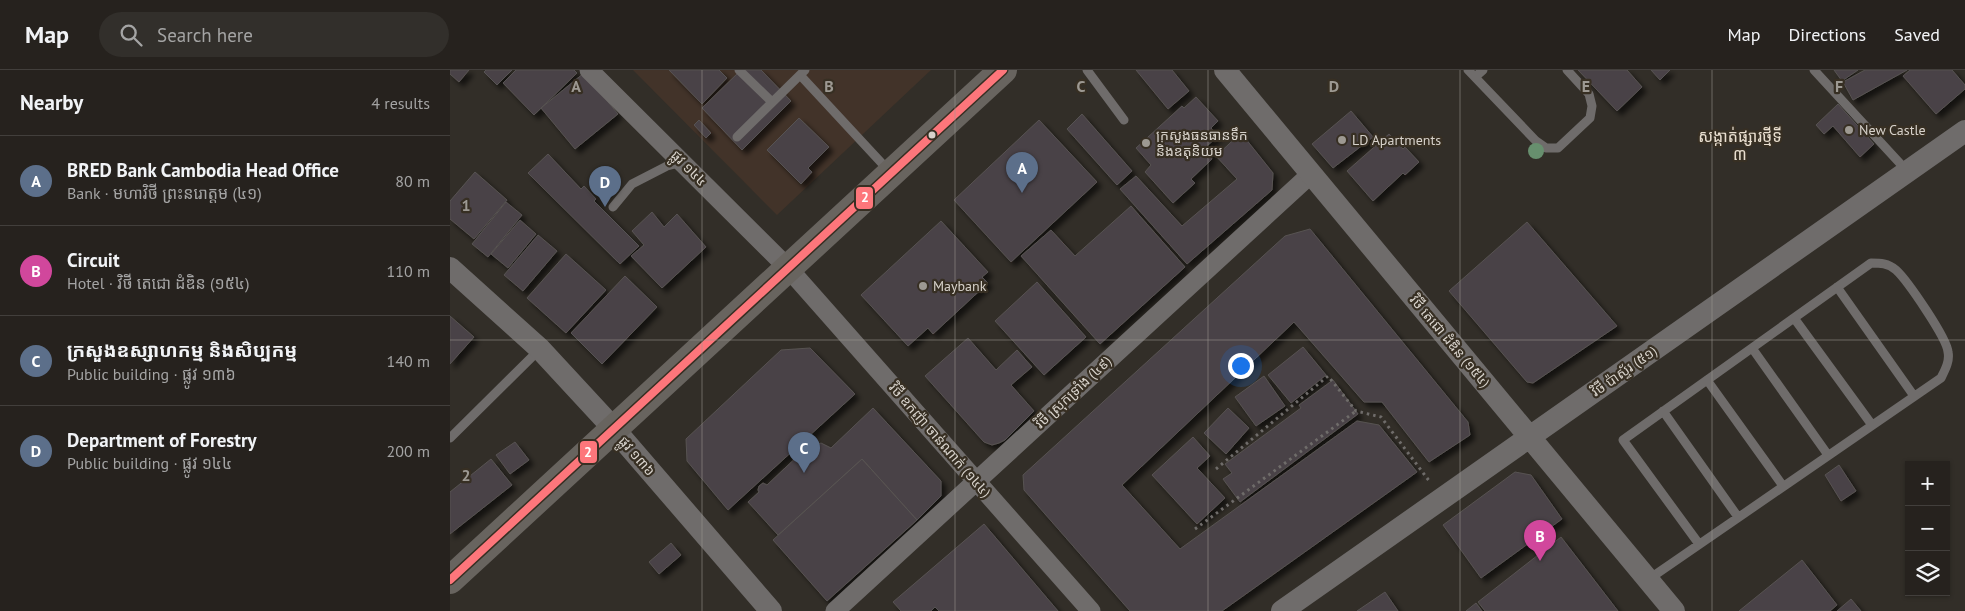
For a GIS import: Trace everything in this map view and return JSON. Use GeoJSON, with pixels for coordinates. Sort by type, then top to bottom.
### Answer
{"type":"FeatureCollection","features":[{"type":"Feature","properties":{"kind":"main road"},"geometry":{"type":"LineString","coordinates":[[450,580],[1003,70]]}},
{"type":"Feature","properties":{"kind":"street","name":"ផ្លូវ ១៤៤"},"geometry":{"type":"LineString","coordinates":[[590,70],[788,268]]}},
{"type":"Feature","properties":{"kind":"street","name":"វិថី តេជោ ដំឌិន (១៥៤)"},"geometry":{"type":"LineString","coordinates":[[1225,70],[1674,611]]}},
{"type":"Feature","properties":{"kind":"street","name":"វិថី ប៉ាស្ទ័រ (៥១)"},"geometry":{"type":"LineString","coordinates":[[1282,611],[1965,130]]}},
{"type":"Feature","properties":{"kind":"street","name":"វិថី ស្រុកទ្រាំង (៤៩)"},"geometry":{"type":"LineString","coordinates":[[835,611],[1311,174]]}},
{"type":"Feature","properties":{"kind":"street","name":"ផ្លូវ ១៣៦"},"geometry":{"type":"LineString","coordinates":[[450,268],[540,349],[614,429],[771,611]]}},
{"type":"Feature","properties":{"kind":"street","name":"វិថី ឧកញ៉ា ចាន់ណាក់ (១៤៤)"},"geometry":{"type":"LineString","coordinates":[[788,268],[1092,611]]}},
{"type":"Feature","properties":{"kind":"lane"},"geometry":{"type":"LineString","coordinates":[[739,70],[772,102]]}},
{"type":"Feature","properties":{"kind":"lane"},"geometry":{"type":"LineString","coordinates":[[1087,70],[1124,120]]}},
{"type":"Feature","properties":{"kind":"lane"},"geometry":{"type":"LineString","coordinates":[[1483,70],[1472,74],[1536,141],[1546,148],[1561,146],[1590,118],[1592,106],[1589,94],[1567,70]]}},
{"type":"Feature","properties":{"kind":"lane"},"geometry":{"type":"LineString","coordinates":[[1814,70],[1907,171]]}},
{"type":"Feature","properties":{"kind":"lane"},"geometry":{"type":"LineString","coordinates":[[737,137],[803,72],[891,173]]}},
{"type":"Feature","properties":{"kind":"lane"},"geometry":{"type":"LineString","coordinates":[[613,207],[632,184],[667,166],[683,162]]}},
{"type":"Feature","properties":{"kind":"lane"},"geometry":{"type":"LineString","coordinates":[[1648,580],[1940,378],[1947,366],[1948,352],[1942,335],[1896,270],[1884,263],[1871,263],[1623,440],[1699,544]]}},
{"type":"Feature","properties":{"kind":"lane"},"geometry":{"type":"LineString","coordinates":[[1837,287],[1914,396]]}},
{"type":"Feature","properties":{"kind":"lane"},"geometry":{"type":"LineString","coordinates":[[1794,318],[1872,425]]}},
{"type":"Feature","properties":{"kind":"lane"},"geometry":{"type":"LineString","coordinates":[[1752,348],[1828,456]]}},
{"type":"Feature","properties":{"kind":"lane"},"geometry":{"type":"LineString","coordinates":[[450,438],[540,349]]}},
{"type":"Feature","properties":{"kind":"lane"},"geometry":{"type":"LineString","coordinates":[[1707,380],[1783,486]]}},
{"type":"Feature","properties":{"kind":"lane"},"geometry":{"type":"LineString","coordinates":[[1663,412],[1738,517]]}},
{"type":"Feature","properties":{"kind":"path"},"geometry":{"type":"LineString","coordinates":[[1216,469],[1328,376],[1356,411],[1380,417],[1442,499]]}},
{"type":"Feature","properties":{"kind":"path"},"geometry":{"type":"LineString","coordinates":[[1195,529],[1356,411]]}},
{"type":"Feature","properties":{"kind":"shaded area"},"geometry":{"type":"Polygon","coordinates":[[[633,70],[931,70],[777,215],[633,70]]]}},
{"type":"Feature","properties":{"kind":"building"},"geometry":{"type":"Polygon","coordinates":[[[450,70],[469,70],[459,82],[450,74],[450,70]]]}},
{"type":"Feature","properties":{"kind":"building"},"geometry":{"type":"Polygon","coordinates":[[[486,70],[512,70],[497,85],[484,72],[486,70]]]}},
{"type":"Feature","properties":{"kind":"building"},"geometry":{"type":"Polygon","coordinates":[[[516,70],[574,70],[577,73],[534,115],[503,83],[516,70]]]}},
{"type":"Feature","properties":{"kind":"building"},"geometry":{"type":"Polygon","coordinates":[[[669,70],[719,70],[727,78],[702,104],[669,70]]]}},
{"type":"Feature","properties":{"kind":"building"},"geometry":{"type":"Polygon","coordinates":[[[741,70],[761,70],[791,101],[742,150],[702,108],[741,70]]]}},
{"type":"Feature","properties":{"kind":"building"},"geometry":{"type":"Polygon","coordinates":[[[1136,70],[1172,70],[1189,91],[1168,109],[1136,70]]]}},
{"type":"Feature","properties":{"kind":"building"},"geometry":{"type":"Polygon","coordinates":[[[1578,70],[1627,70],[1642,87],[1617,111],[1578,70]]]}},
{"type":"Feature","properties":{"kind":"building"},"geometry":{"type":"Polygon","coordinates":[[[1651,70],[1670,70],[1660,80],[1651,70]]]}},
{"type":"Feature","properties":{"kind":"building"},"geometry":{"type":"Polygon","coordinates":[[[1834,70],[1858,70],[1842,81],[1834,70]]]}},
{"type":"Feature","properties":{"kind":"building"},"geometry":{"type":"Polygon","coordinates":[[[1865,70],[1907,70],[1853,100],[1843,82],[1865,70]]]}},
{"type":"Feature","properties":{"kind":"building"},"geometry":{"type":"Polygon","coordinates":[[[1910,70],[1952,70],[1965,85],[1965,89],[1936,114],[1903,76],[1910,70]]]}},
{"type":"Feature","properties":{"kind":"building"},"geometry":{"type":"Polygon","coordinates":[[[584,73],[618,114],[575,149],[541,108],[584,73]]]}},
{"type":"Feature","properties":{"kind":"building","name":"ក្រសួងធនធានទឹក និងឧតុនិយម"},"geometry":{"type":"Polygon","coordinates":[[[1196,97],[1218,121],[1211,128],[1218,136],[1207,146],[1213,153],[1210,156],[1212,159],[1191,179],[1195,183],[1173,203],[1145,172],[1151,165],[1136,148],[1182,106],[1184,108],[1196,97]]]}},
{"type":"Feature","properties":{"kind":"building","name":"New Castle"},"geometry":{"type":"Polygon","coordinates":[[[1838,104],[1874,144],[1860,157],[1833,126],[1824,134],[1816,125],[1838,104]]]}},
{"type":"Feature","properties":{"kind":"building","name":"LD Apartments"},"geometry":{"type":"Polygon","coordinates":[[[1351,111],[1373,137],[1333,168],[1312,144],[1351,111]]]}},
{"type":"Feature","properties":{"kind":"building"},"geometry":{"type":"Polygon","coordinates":[[[1082,114],[1132,171],[1117,185],[1067,129],[1082,114]]]}},
{"type":"Feature","properties":{"kind":"building"},"geometry":{"type":"Polygon","coordinates":[[[799,118],[829,147],[808,168],[812,172],[801,184],[767,150],[799,118]]]}},
{"type":"Feature","properties":{"kind":"building"},"geometry":{"type":"Polygon","coordinates":[[[699,120],[711,133],[706,138],[694,125],[699,120]]]}},
{"type":"Feature","properties":{"kind":"building"},"geometry":{"type":"Polygon","coordinates":[[[1039,120],[1097,182],[1011,262],[954,200],[1039,120]]]}},
{"type":"Feature","properties":{"kind":"building"},"geometry":{"type":"Polygon","coordinates":[[[1241,133],[1273,173],[1272,190],[1187,264],[1120,189],[1136,176],[1182,226],[1237,179],[1216,156],[1241,133]]]}},
{"type":"Feature","properties":{"kind":"building"},"geometry":{"type":"Polygon","coordinates":[[[1389,134],[1419,162],[1405,175],[1403,173],[1373,201],[1347,171],[1389,134]]]}},
{"type":"Feature","properties":{"kind":"building"},"geometry":{"type":"Polygon","coordinates":[[[548,154],[581,189],[584,186],[596,199],[594,201],[639,246],[620,264],[528,173],[548,154]]]}},
{"type":"Feature","properties":{"kind":"building"},"geometry":{"type":"Polygon","coordinates":[[[475,172],[507,200],[474,239],[450,219],[450,201],[475,172]]]}},
{"type":"Feature","properties":{"kind":"building"},"geometry":{"type":"Polygon","coordinates":[[[506,202],[522,215],[488,257],[472,244],[506,202]]]}},
{"type":"Feature","properties":{"kind":"building"},"geometry":{"type":"Polygon","coordinates":[[[1131,206],[1185,267],[1100,344],[1021,256],[1051,230],[1075,256],[1131,206]]]}},
{"type":"Feature","properties":{"kind":"building"},"geometry":{"type":"Polygon","coordinates":[[[652,212],[664,227],[677,214],[706,247],[662,288],[631,256],[644,245],[632,231],[652,212]]]}},
{"type":"Feature","properties":{"kind":"building"},"geometry":{"type":"Polygon","coordinates":[[[520,220],[536,234],[508,268],[491,254],[520,220]]]}},
{"type":"Feature","properties":{"kind":"building"},"geometry":{"type":"Polygon","coordinates":[[[941,221],[988,272],[982,277],[988,283],[933,334],[928,328],[908,346],[861,295],[941,221]]]}},
{"type":"Feature","properties":{"kind":"building"},"geometry":{"type":"Polygon","coordinates":[[[1527,222],[1617,326],[1533,383],[1527,382],[1449,291],[1527,222]]]}},
{"type":"Feature","properties":{"kind":"building"},"geometry":{"type":"Polygon","coordinates":[[[1310,229],[1468,422],[1470,435],[1429,462],[1382,402],[1364,402],[1294,322],[1122,485],[1180,549],[1357,421],[1379,425],[1417,472],[1222,611],[1130,611],[1024,490],[1023,475],[1285,236],[1310,229]]]}},
{"type":"Feature","properties":{"kind":"building"},"geometry":{"type":"Polygon","coordinates":[[[538,235],[557,251],[523,291],[504,275],[538,235]]]}},
{"type":"Feature","properties":{"kind":"building"},"geometry":{"type":"Polygon","coordinates":[[[566,254],[606,290],[566,333],[527,298],[566,254]]]}},
{"type":"Feature","properties":{"kind":"building"},"geometry":{"type":"Polygon","coordinates":[[[625,276],[657,307],[602,364],[571,333],[625,276]]]}},
{"type":"Feature","properties":{"kind":"building"},"geometry":{"type":"Polygon","coordinates":[[[1037,282],[1086,337],[1044,375],[995,321],[1037,282]]]}},
{"type":"Feature","properties":{"kind":"building"},"geometry":{"type":"Polygon","coordinates":[[[450,316],[474,337],[450,364],[450,316]]]}},
{"type":"Feature","properties":{"kind":"building"},"geometry":{"type":"Polygon","coordinates":[[[968,338],[996,370],[1017,350],[1032,367],[1011,385],[1034,411],[1005,440],[992,445],[984,442],[925,376],[968,338]]]}},
{"type":"Feature","properties":{"kind":"building"},"geometry":{"type":"Polygon","coordinates":[[[1303,347],[1326,375],[1291,403],[1268,375],[1303,347]]]}},
{"type":"Feature","properties":{"kind":"building"},"geometry":{"type":"Polygon","coordinates":[[[810,348],[855,394],[728,510],[687,461],[686,439],[781,350],[810,348]]]}},
{"type":"Feature","properties":{"kind":"building"},"geometry":{"type":"Polygon","coordinates":[[[1264,376],[1285,406],[1256,426],[1235,397],[1264,376]]]}},
{"type":"Feature","properties":{"kind":"building"},"geometry":{"type":"Polygon","coordinates":[[[1333,380],[1358,414],[1240,502],[1223,479],[1232,473],[1225,464],[1301,408],[1299,405],[1333,380]]]}},
{"type":"Feature","properties":{"kind":"building"},"geometry":{"type":"Polygon","coordinates":[[[873,408],[941,481],[941,496],[917,520],[862,459],[778,535],[748,502],[759,492],[759,486],[763,483],[767,485],[801,453],[801,447],[806,445],[810,447],[821,443],[831,448],[873,408]]]}},
{"type":"Feature","properties":{"kind":"building"},"geometry":{"type":"Polygon","coordinates":[[[1228,408],[1249,428],[1226,454],[1204,433],[1228,408]]]}},
{"type":"Feature","properties":{"kind":"building"},"geometry":{"type":"Polygon","coordinates":[[[1193,437],[1210,456],[1197,468],[1225,498],[1197,524],[1152,475],[1193,437]]]}},
{"type":"Feature","properties":{"kind":"building"},"geometry":{"type":"Polygon","coordinates":[[[515,442],[529,460],[510,474],[496,455],[515,442]]]}},
{"type":"Feature","properties":{"kind":"building"},"geometry":{"type":"Polygon","coordinates":[[[491,459],[512,485],[450,534],[450,492],[491,459]]]}},
{"type":"Feature","properties":{"kind":"building"},"geometry":{"type":"Polygon","coordinates":[[[862,459],[917,520],[827,601],[773,540],[862,459]]]}},
{"type":"Feature","properties":{"kind":"building"},"geometry":{"type":"Polygon","coordinates":[[[1839,465],[1856,491],[1841,501],[1825,475],[1839,465]]]}},
{"type":"Feature","properties":{"kind":"building"},"geometry":{"type":"Polygon","coordinates":[[[1515,472],[1531,475],[1562,519],[1481,578],[1443,525],[1515,472]]]}},
{"type":"Feature","properties":{"kind":"building"},"geometry":{"type":"Polygon","coordinates":[[[984,524],[1058,611],[939,611],[935,607],[931,611],[901,611],[893,602],[984,524]]]}},
{"type":"Feature","properties":{"kind":"building"},"geometry":{"type":"Polygon","coordinates":[[[1561,537],[1618,611],[1485,611],[1478,602],[1561,537]]]}},
{"type":"Feature","properties":{"kind":"building"},"geometry":{"type":"Polygon","coordinates":[[[671,543],[681,555],[659,574],[649,562],[671,543]]]}},
{"type":"Feature","properties":{"kind":"building"},"geometry":{"type":"Polygon","coordinates":[[[1802,560],[1837,605],[1830,611],[1739,611],[1802,560]]]}},
{"type":"Feature","properties":{"kind":"building"},"geometry":{"type":"Polygon","coordinates":[[[1385,592],[1398,611],[1357,611],[1385,592]]]}},
{"type":"Feature","properties":{"kind":"building"},"geometry":{"type":"Polygon","coordinates":[[[1851,599],[1861,611],[1837,611],[1851,599]]]}},
{"type":"Feature","properties":{"kind":"building"},"geometry":{"type":"Polygon","coordinates":[[[1476,603],[1482,611],[1466,611],[1476,603]]]}},
{"type":"Feature","properties":{"kind":"transit line","name":"2"},"geometry":{"type":"LineString","coordinates":[[450,580],[1003,70]]}},
{"type":"Feature","properties":{"kind":"place","name":"New Castle"},"geometry":{"type":"Point","coordinates":[1849,130]}},
{"type":"Feature","properties":{"kind":"place","name":"LD Apartments"},"geometry":{"type":"Point","coordinates":[1342,140]}},
{"type":"Feature","properties":{"kind":"place","name":"ក្រសួងធនធានទឹក និងឧតុនិយម"},"geometry":{"type":"Point","coordinates":[1146,143]}},
{"type":"Feature","properties":{"kind":"place","name":"BRED Bank Cambodia Head Office"},"geometry":{"type":"Point","coordinates":[1022,193]}},
{"type":"Feature","properties":{"kind":"place","name":"Department of Forestry"},"geometry":{"type":"Point","coordinates":[605,207]}},
{"type":"Feature","properties":{"kind":"place","name":"Maybank"},"geometry":{"type":"Point","coordinates":[923,286]}},
{"type":"Feature","properties":{"kind":"place","name":"ក្រសួងឧស្សាហកម្ម និងសិប្បកម្ម"},"geometry":{"type":"Point","coordinates":[804,473]}},
{"type":"Feature","properties":{"kind":"place","name":"Circuit"},"geometry":{"type":"Point","coordinates":[1540,561]}},
{"type":"Feature","properties":{"kind":"district","name":"សង្កាត់ផ្សារថ្មីទី ៣"},"geometry":{"type":"Point","coordinates":[1740,145]}}]}
